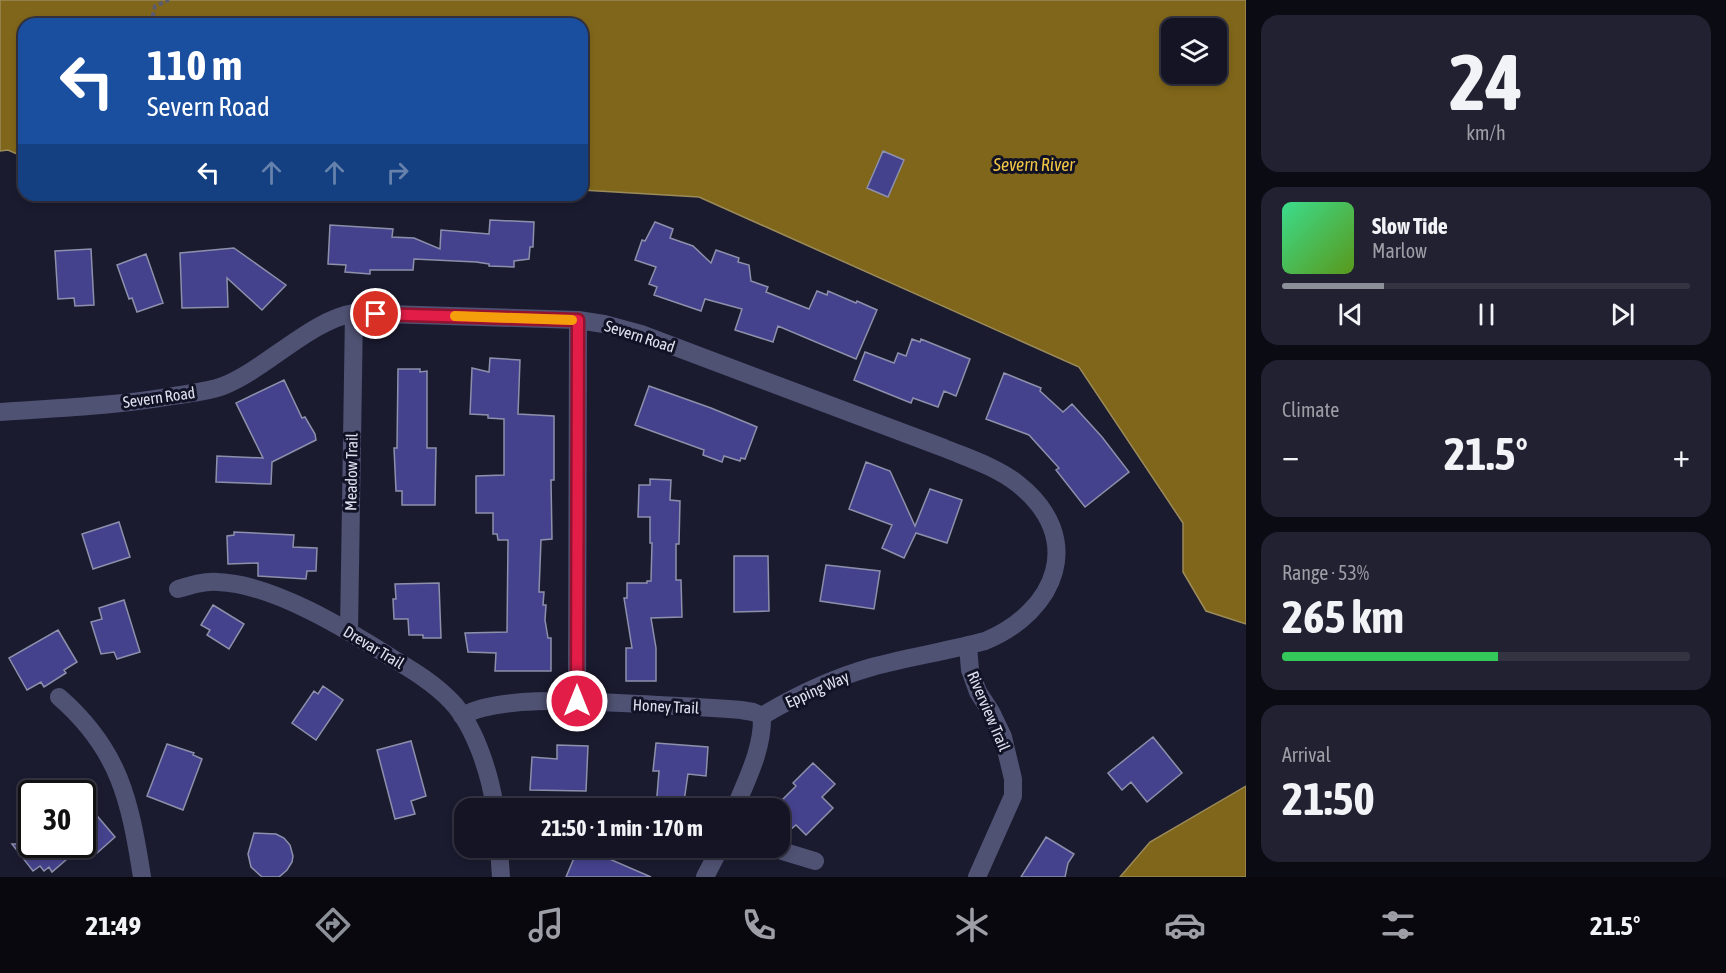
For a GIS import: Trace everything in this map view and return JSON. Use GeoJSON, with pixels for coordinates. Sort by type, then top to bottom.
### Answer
{"type":"FeatureCollection","features":[{"type":"Feature","properties":{"kind":"street","name":"Severn Road"},"geometry":{"type":"LineString","coordinates":[[0,412],[149,400],[221,386],[252,370],[330,320],[354,313],[578,320],[604,324],[641,334],[944,448],[989,467],[1017,483],[1044,511],[1053,526],[1058,559],[1054,573],[1040,599],[1016,624],[1001,635],[968,646]]}},
{"type":"Feature","properties":{"kind":"street","name":"Meadow Trail"},"geometry":{"type":"LineString","coordinates":[[349,631],[354,313]]}},
{"type":"Feature","properties":{"kind":"street"},"geometry":{"type":"LineString","coordinates":[[577,701],[578,320]]}},
{"type":"Feature","properties":{"kind":"street","name":"Drevar Trail"},"geometry":{"type":"LineString","coordinates":[[178,589],[218,582],[239,585],[298,605],[349,631],[417,674],[450,700],[462,716],[486,766],[493,798]]}},
{"type":"Feature","properties":{"kind":"street","name":"Epping Way"},"geometry":{"type":"LineString","coordinates":[[762,716],[799,696],[853,673],[968,646]]}},
{"type":"Feature","properties":{"kind":"street","name":"Riverview Trail"},"geometry":{"type":"LineString","coordinates":[[968,646],[970,670],[978,692],[1003,737],[1013,779],[1013,796],[977,877]]}},
{"type":"Feature","properties":{"kind":"street"},"geometry":{"type":"LineString","coordinates":[[59,698],[89,727],[114,765],[122,782],[142,877]]}},
{"type":"Feature","properties":{"kind":"street","name":"Honey Trail"},"geometry":{"type":"LineString","coordinates":[[462,716],[474,709],[489,706],[577,701],[741,710],[762,716]]}},
{"type":"Feature","properties":{"kind":"street"},"geometry":{"type":"LineString","coordinates":[[739,798],[763,733],[762,716]]}},
{"type":"Feature","properties":{"kind":"street"},"geometry":{"type":"LineString","coordinates":[[790,853],[815,861]]}},
{"type":"Feature","properties":{"kind":"street"},"geometry":{"type":"LineString","coordinates":[[500,858],[501,877]]}},
{"type":"Feature","properties":{"kind":"street"},"geometry":{"type":"LineString","coordinates":[[705,877],[715,858]]}},
{"type":"Feature","properties":{"kind":"path"},"geometry":{"type":"LineString","coordinates":[[152,18],[155,6],[170,0]]}},
{"type":"Feature","properties":{"kind":"water","name":"Severn River"},"geometry":{"type":"Polygon","coordinates":[[[0,0],[1246,0],[1246,624],[1206,611],[1183,572],[1183,523],[1079,367],[699,197],[588,190],[588,18],[18,18],[18,154],[8,150],[0,151],[0,0]]]}},
{"type":"Feature","properties":{"kind":"water"},"geometry":{"type":"Polygon","coordinates":[[[1246,786],[1246,877],[1120,877],[1150,842],[1246,786]]]}},
{"type":"Feature","properties":{"kind":"building"},"geometry":{"type":"Polygon","coordinates":[[[883,151],[904,160],[888,197],[867,188],[883,151]]]}},
{"type":"Feature","properties":{"kind":"building"},"geometry":{"type":"Polygon","coordinates":[[[490,220],[534,222],[533,247],[530,247],[529,259],[514,261],[514,267],[489,266],[489,264],[476,262],[414,259],[413,270],[370,270],[370,274],[345,272],[346,265],[328,264],[330,225],[393,229],[392,237],[414,238],[440,249],[441,230],[489,234],[490,220]]]}},
{"type":"Feature","properties":{"kind":"building"},"geometry":{"type":"Polygon","coordinates":[[[655,222],[673,229],[670,238],[693,246],[711,263],[716,250],[739,258],[738,262],[749,265],[751,281],[768,287],[766,292],[809,309],[817,291],[827,295],[828,291],[877,310],[856,359],[778,326],[773,342],[735,330],[742,309],[705,299],[701,311],[654,295],[657,287],[649,284],[656,267],[635,260],[642,240],[645,241],[655,222]]]}},
{"type":"Feature","properties":{"kind":"building"},"geometry":{"type":"Polygon","coordinates":[[[234,248],[286,285],[262,310],[227,278],[228,307],[182,308],[180,253],[234,248]]]}},
{"type":"Feature","properties":{"kind":"building"},"geometry":{"type":"Polygon","coordinates":[[[91,249],[94,305],[75,306],[74,298],[58,299],[55,251],[91,249]]]}},
{"type":"Feature","properties":{"kind":"building"},"geometry":{"type":"Polygon","coordinates":[[[146,254],[163,303],[137,312],[132,298],[129,299],[117,265],[146,254]]]}},
{"type":"Feature","properties":{"kind":"building"},"geometry":{"type":"Polygon","coordinates":[[[912,339],[920,342],[921,339],[970,359],[956,396],[944,391],[938,407],[913,398],[911,403],[854,380],[865,352],[894,363],[898,353],[906,356],[912,339]]]}},
{"type":"Feature","properties":{"kind":"building"},"geometry":{"type":"Polygon","coordinates":[[[490,358],[520,360],[518,414],[554,416],[554,480],[551,480],[552,539],[541,540],[539,592],[544,592],[543,605],[546,605],[545,620],[548,638],[551,638],[551,671],[495,671],[496,653],[468,652],[465,633],[507,632],[508,540],[498,540],[497,534],[493,534],[493,513],[476,513],[476,476],[504,475],[504,419],[470,414],[472,368],[489,372],[490,358]]]}},
{"type":"Feature","properties":{"kind":"building"},"geometry":{"type":"Polygon","coordinates":[[[398,369],[427,371],[427,448],[436,448],[435,505],[402,505],[402,491],[396,491],[394,448],[397,448],[398,369]]]}},
{"type":"Feature","properties":{"kind":"building"},"geometry":{"type":"Polygon","coordinates":[[[1004,373],[1041,388],[1040,391],[1063,412],[1072,404],[1129,472],[1085,507],[1056,470],[1059,468],[1029,435],[986,419],[1004,373]]]}},
{"type":"Feature","properties":{"kind":"building"},"geometry":{"type":"Polygon","coordinates":[[[284,380],[302,418],[305,417],[316,440],[272,462],[271,484],[216,482],[217,456],[263,458],[236,403],[284,380]]]}},
{"type":"Feature","properties":{"kind":"building"},"geometry":{"type":"Polygon","coordinates":[[[649,386],[757,427],[745,459],[741,458],[740,461],[724,456],[722,462],[703,455],[704,450],[635,425],[649,386]]]}},
{"type":"Feature","properties":{"kind":"building"},"geometry":{"type":"Polygon","coordinates":[[[866,462],[890,471],[915,526],[930,489],[962,500],[947,543],[916,533],[904,558],[882,548],[892,525],[849,509],[866,462]]]}},
{"type":"Feature","properties":{"kind":"building"},"geometry":{"type":"Polygon","coordinates":[[[650,479],[671,480],[670,500],[680,501],[679,544],[676,544],[676,580],[681,580],[682,617],[651,618],[656,648],[656,681],[626,681],[626,648],[632,648],[624,598],[627,598],[627,583],[651,581],[650,517],[638,517],[639,485],[650,485],[650,479]]]}},
{"type":"Feature","properties":{"kind":"building"},"geometry":{"type":"Polygon","coordinates":[[[119,522],[130,557],[93,569],[82,534],[119,522]]]}},
{"type":"Feature","properties":{"kind":"building"},"geometry":{"type":"Polygon","coordinates":[[[234,532],[294,535],[293,547],[317,548],[316,571],[307,571],[306,579],[258,576],[258,563],[228,564],[227,536],[234,535],[234,532]]]}},
{"type":"Feature","properties":{"kind":"building"},"geometry":{"type":"Polygon","coordinates":[[[734,556],[768,556],[769,611],[734,612],[734,556]]]}},
{"type":"Feature","properties":{"kind":"building"},"geometry":{"type":"Polygon","coordinates":[[[826,565],[880,571],[874,609],[820,601],[826,565]]]}},
{"type":"Feature","properties":{"kind":"building"},"geometry":{"type":"Polygon","coordinates":[[[439,583],[441,638],[409,635],[408,619],[394,619],[395,584],[439,583]]]}},
{"type":"Feature","properties":{"kind":"building"},"geometry":{"type":"Polygon","coordinates":[[[124,600],[140,652],[117,659],[114,652],[101,654],[91,622],[102,619],[99,608],[124,600]]]}},
{"type":"Feature","properties":{"kind":"building"},"geometry":{"type":"Polygon","coordinates":[[[213,605],[244,624],[229,649],[207,635],[210,630],[201,625],[213,605]]]}},
{"type":"Feature","properties":{"kind":"building"},"geometry":{"type":"Polygon","coordinates":[[[58,630],[77,662],[64,670],[66,673],[44,687],[41,682],[27,690],[9,658],[58,630]]]}},
{"type":"Feature","properties":{"kind":"building"},"geometry":{"type":"Polygon","coordinates":[[[323,686],[343,700],[316,740],[292,723],[314,691],[318,694],[323,686]]]}},
{"type":"Feature","properties":{"kind":"building"},"geometry":{"type":"Polygon","coordinates":[[[1153,737],[1182,773],[1147,802],[1131,782],[1122,790],[1108,773],[1153,737]]]}},
{"type":"Feature","properties":{"kind":"building"},"geometry":{"type":"Polygon","coordinates":[[[411,741],[426,796],[411,801],[415,814],[395,819],[377,750],[411,741]]]}},
{"type":"Feature","properties":{"kind":"building"},"geometry":{"type":"Polygon","coordinates":[[[656,743],[708,747],[706,776],[688,774],[684,798],[657,798],[659,771],[653,771],[656,743]]]}},
{"type":"Feature","properties":{"kind":"building"},"geometry":{"type":"Polygon","coordinates":[[[167,744],[194,753],[193,755],[202,759],[183,810],[147,796],[167,744]]]}},
{"type":"Feature","properties":{"kind":"building"},"geometry":{"type":"Polygon","coordinates":[[[557,745],[588,746],[586,791],[530,790],[532,757],[557,759],[557,745]]]}},
{"type":"Feature","properties":{"kind":"building"},"geometry":{"type":"Polygon","coordinates":[[[813,763],[835,784],[822,797],[833,808],[806,835],[796,825],[790,830],[790,798],[784,798],[796,786],[793,783],[813,763]]]}},
{"type":"Feature","properties":{"kind":"building"},"geometry":{"type":"Polygon","coordinates":[[[96,815],[115,837],[96,852],[96,815]]]}},
{"type":"Feature","properties":{"kind":"building"},"geometry":{"type":"Polygon","coordinates":[[[254,833],[276,834],[290,845],[292,862],[279,877],[262,877],[251,867],[248,854],[254,833]]]}},
{"type":"Feature","properties":{"kind":"building"},"geometry":{"type":"Polygon","coordinates":[[[1046,837],[1074,854],[1068,863],[1065,877],[1021,877],[1046,837]]]}},
{"type":"Feature","properties":{"kind":"building"},"geometry":{"type":"Polygon","coordinates":[[[12,844],[18,844],[18,852],[12,844]]]}},
{"type":"Feature","properties":{"kind":"building"},"geometry":{"type":"Polygon","coordinates":[[[23,858],[68,858],[52,872],[49,867],[44,871],[40,866],[33,871],[23,858]]]}},
{"type":"Feature","properties":{"kind":"building"},"geometry":{"type":"Polygon","coordinates":[[[574,858],[607,858],[651,877],[566,877],[574,858]]]}},
{"type":"Feature","properties":{"kind":"slow traffic"},"geometry":{"type":"LineString","coordinates":[[455,316],[572,320]]}},
{"type":"Feature","properties":{"kind":"route"},"geometry":{"type":"LineString","coordinates":[[376,314],[578,320],[577,701]]}}]}
